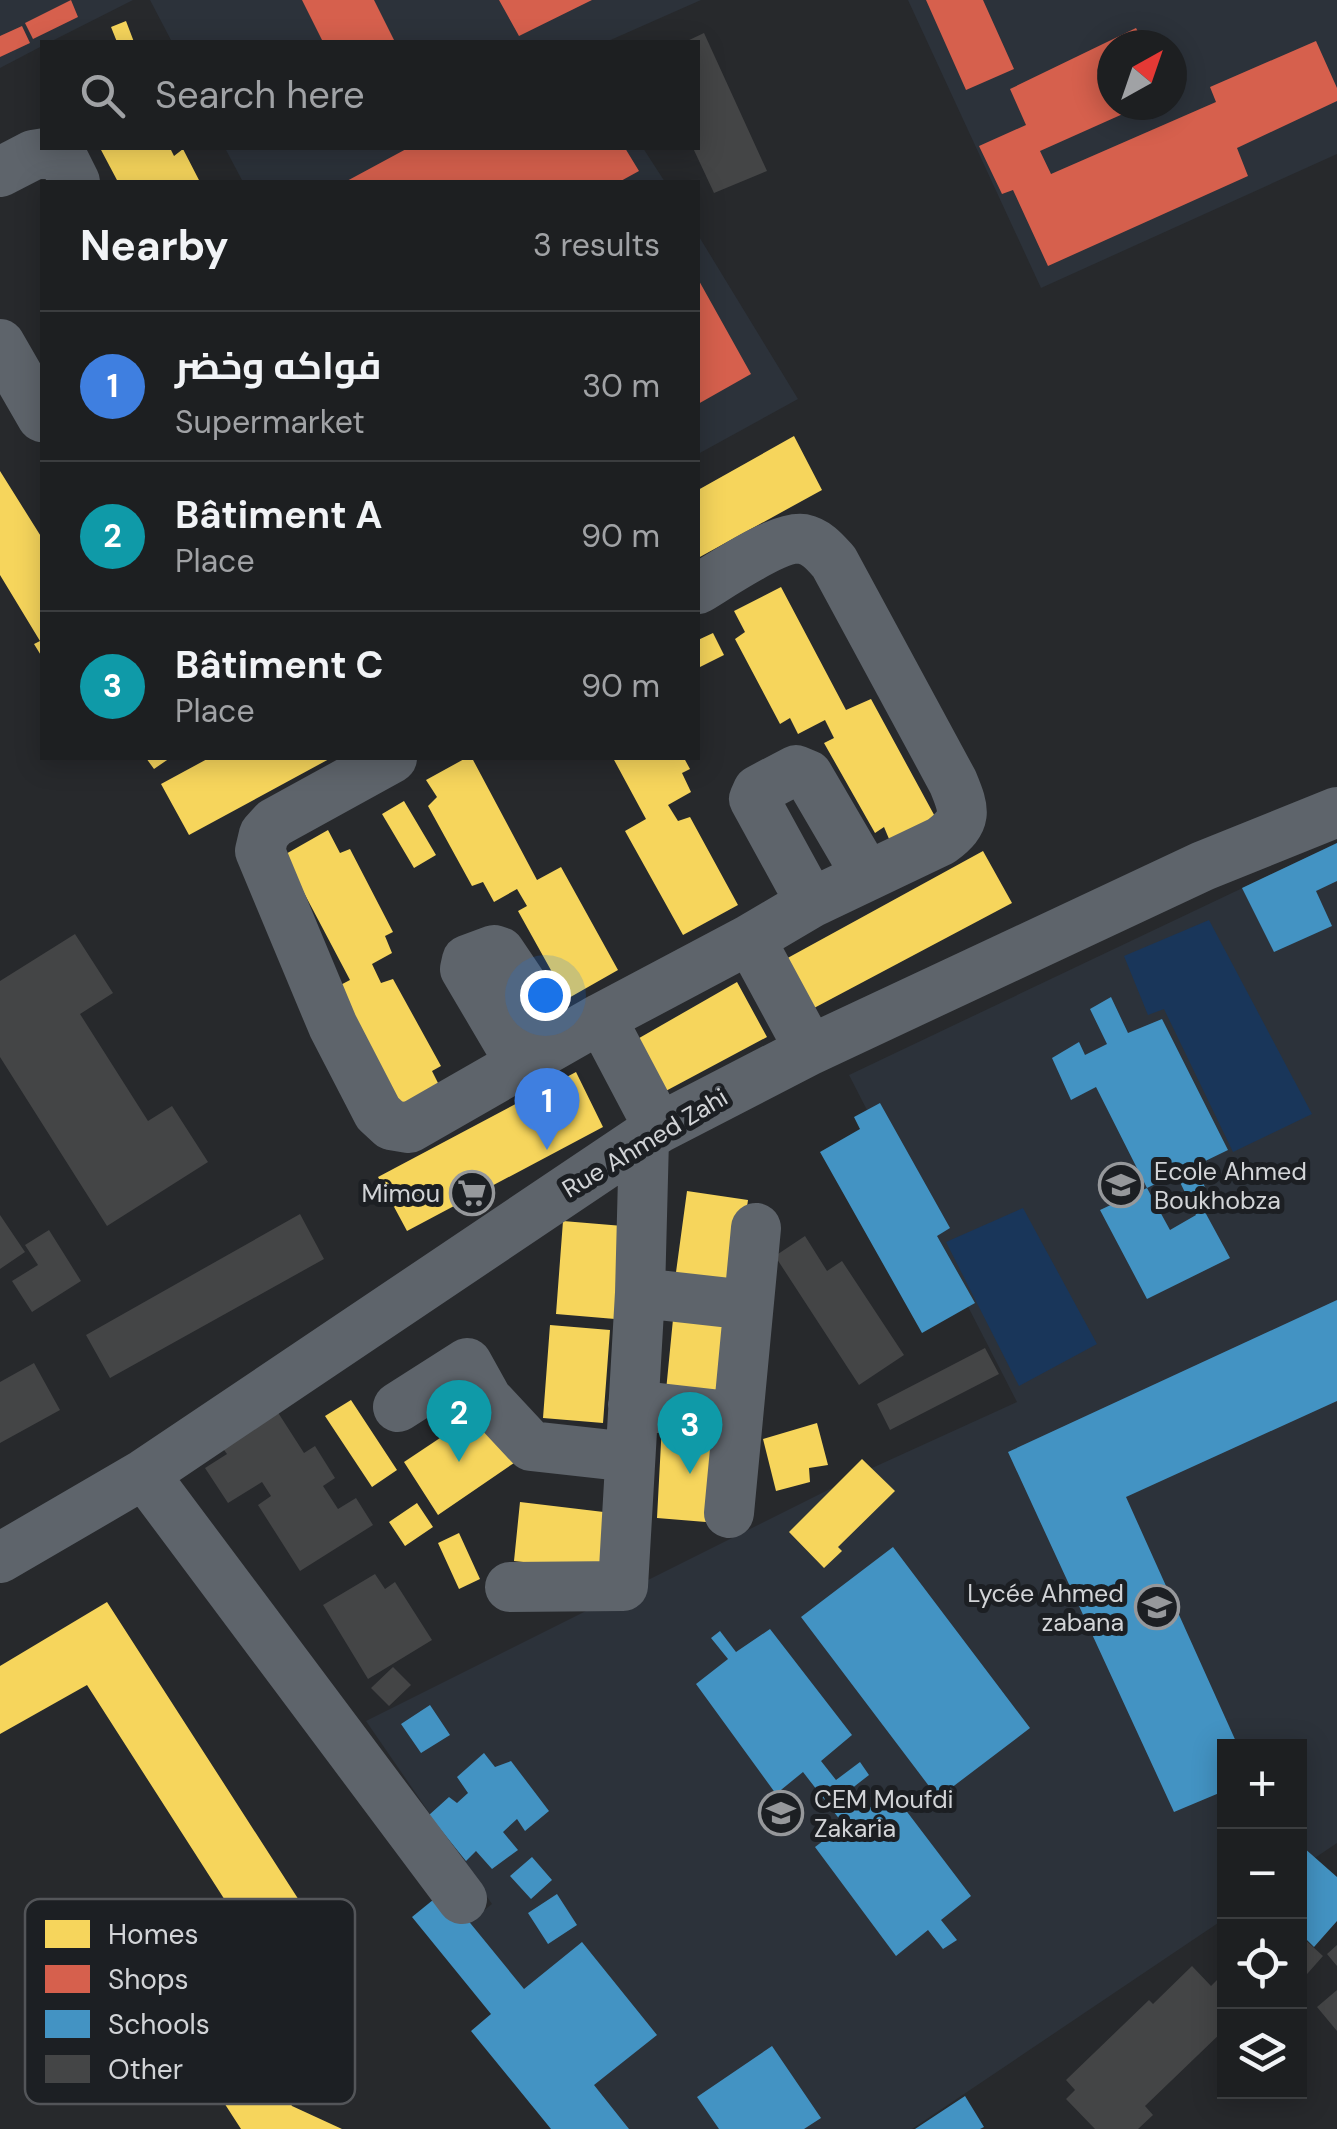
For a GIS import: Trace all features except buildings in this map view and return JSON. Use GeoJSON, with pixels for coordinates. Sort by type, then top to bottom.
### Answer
{"type":"FeatureCollection","features":[{"type":"Feature","properties":{"kind":"street"},"geometry":{"type":"LineString","coordinates":[[0,172],[33,155],[52,152],[65,162],[74,180]]}},
{"type":"Feature","properties":{"kind":"street"},"geometry":{"type":"LineString","coordinates":[[0,344],[40,414]]}},
{"type":"Feature","properties":{"kind":"street"},"geometry":{"type":"LineString","coordinates":[[388,760],[274,823],[264,834],[260,851],[333,1026],[378,1113],[391,1125],[409,1128],[811,903],[941,841],[958,829],[964,808],[954,782],[834,562],[817,544],[800,538],[778,544],[700,588]]}},
{"type":"Feature","properties":{"kind":"street"},"geometry":{"type":"LineString","coordinates":[[811,903],[754,799],[758,790],[796,770],[808,775],[867,876]]}},
{"type":"Feature","properties":{"kind":"street","name":"Rue Ahmed Zahi"},"geometry":{"type":"LineString","coordinates":[[0,1558],[144,1474],[651,1134],[810,1050],[1203,866],[1337,812]]}},
{"type":"Feature","properties":{"kind":"street"},"geometry":{"type":"LineString","coordinates":[[750,939],[810,1050]]}},
{"type":"Feature","properties":{"kind":"street"},"geometry":{"type":"LineString","coordinates":[[510,1588],[623,1586],[651,1134],[560,1041]]}},
{"type":"Feature","properties":{"kind":"street"},"geometry":{"type":"LineString","coordinates":[[729,1513],[756,1228]]}},
{"type":"Feature","properties":{"kind":"street"},"geometry":{"type":"LineString","coordinates":[[640,1293],[748,1305]]}},
{"type":"Feature","properties":{"kind":"street"},"geometry":{"type":"LineString","coordinates":[[398,1407],[467,1363],[487,1399],[530,1446],[630,1458]]}},
{"type":"Feature","properties":{"kind":"street"},"geometry":{"type":"LineString","coordinates":[[633,1405],[738,1417]]}},
{"type":"Feature","properties":{"kind":"street"},"geometry":{"type":"LineString","coordinates":[[144,1474],[462,1899]]}},
{"type":"Feature","properties":{"kind":"shaded area"},"geometry":{"type":"Polygon","coordinates":[[[0,0],[133,0],[54,40],[40,40],[40,47],[0,68],[0,0]]]}},
{"type":"Feature","properties":{"kind":"shaded area"},"geometry":{"type":"Polygon","coordinates":[[[150,0],[701,0],[611,40],[171,40],[150,0]]]}},
{"type":"Feature","properties":{"kind":"shaded area"},"geometry":{"type":"Polygon","coordinates":[[[908,0],[1337,0],[1337,154],[1041,288],[908,0]]]}},
{"type":"Feature","properties":{"kind":"shaded area"},"geometry":{"type":"Polygon","coordinates":[[[226,150],[644,150],[664,180],[242,180],[226,150]]]}},
{"type":"Feature","properties":{"kind":"shaded area"},"geometry":{"type":"Polygon","coordinates":[[[700,238],[798,399],[700,453],[700,238]]]}},
{"type":"Feature","properties":{"kind":"shaded area"},"geometry":{"type":"Polygon","coordinates":[[[1337,843],[1337,1843],[1307,1863],[1307,1739],[1217,1739],[1217,1924],[912,2129],[609,2129],[458,1931],[492,1904],[366,1721],[872,1468],[1017,1402],[849,1075],[1337,843]]]}},
{"type":"Feature","properties":{"kind":"shaded area"},"geometry":{"type":"Polygon","coordinates":[[[1209,920],[1312,1114],[1233,1152],[1164,1009],[1148,1015],[1124,956],[1209,920]]]}},
{"type":"Feature","properties":{"kind":"shaded area"},"geometry":{"type":"Polygon","coordinates":[[[1023,1208],[1097,1344],[1019,1386],[946,1242],[1023,1208]]]}},
{"type":"Feature","properties":{"kind":"place","name":"فواكه وخضر"},"geometry":{"type":"Point","coordinates":[547,1150]}},
{"type":"Feature","properties":{"kind":"place","name":"Ecole Ahmed Boukhobza"},"geometry":{"type":"Point","coordinates":[1121,1185]}},
{"type":"Feature","properties":{"kind":"place","name":"Mimou"},"geometry":{"type":"Point","coordinates":[472,1193]}},
{"type":"Feature","properties":{"kind":"place","name":"Bâtiment A"},"geometry":{"type":"Point","coordinates":[459,1462]}},
{"type":"Feature","properties":{"kind":"place","name":"Bâtiment C"},"geometry":{"type":"Point","coordinates":[690,1474]}},
{"type":"Feature","properties":{"kind":"place","name":"Lycée Ahmed zabana"},"geometry":{"type":"Point","coordinates":[1157,1607]}},
{"type":"Feature","properties":{"kind":"place","name":"CEM Moufdi Zakaria"},"geometry":{"type":"Point","coordinates":[781,1813]}}]}
